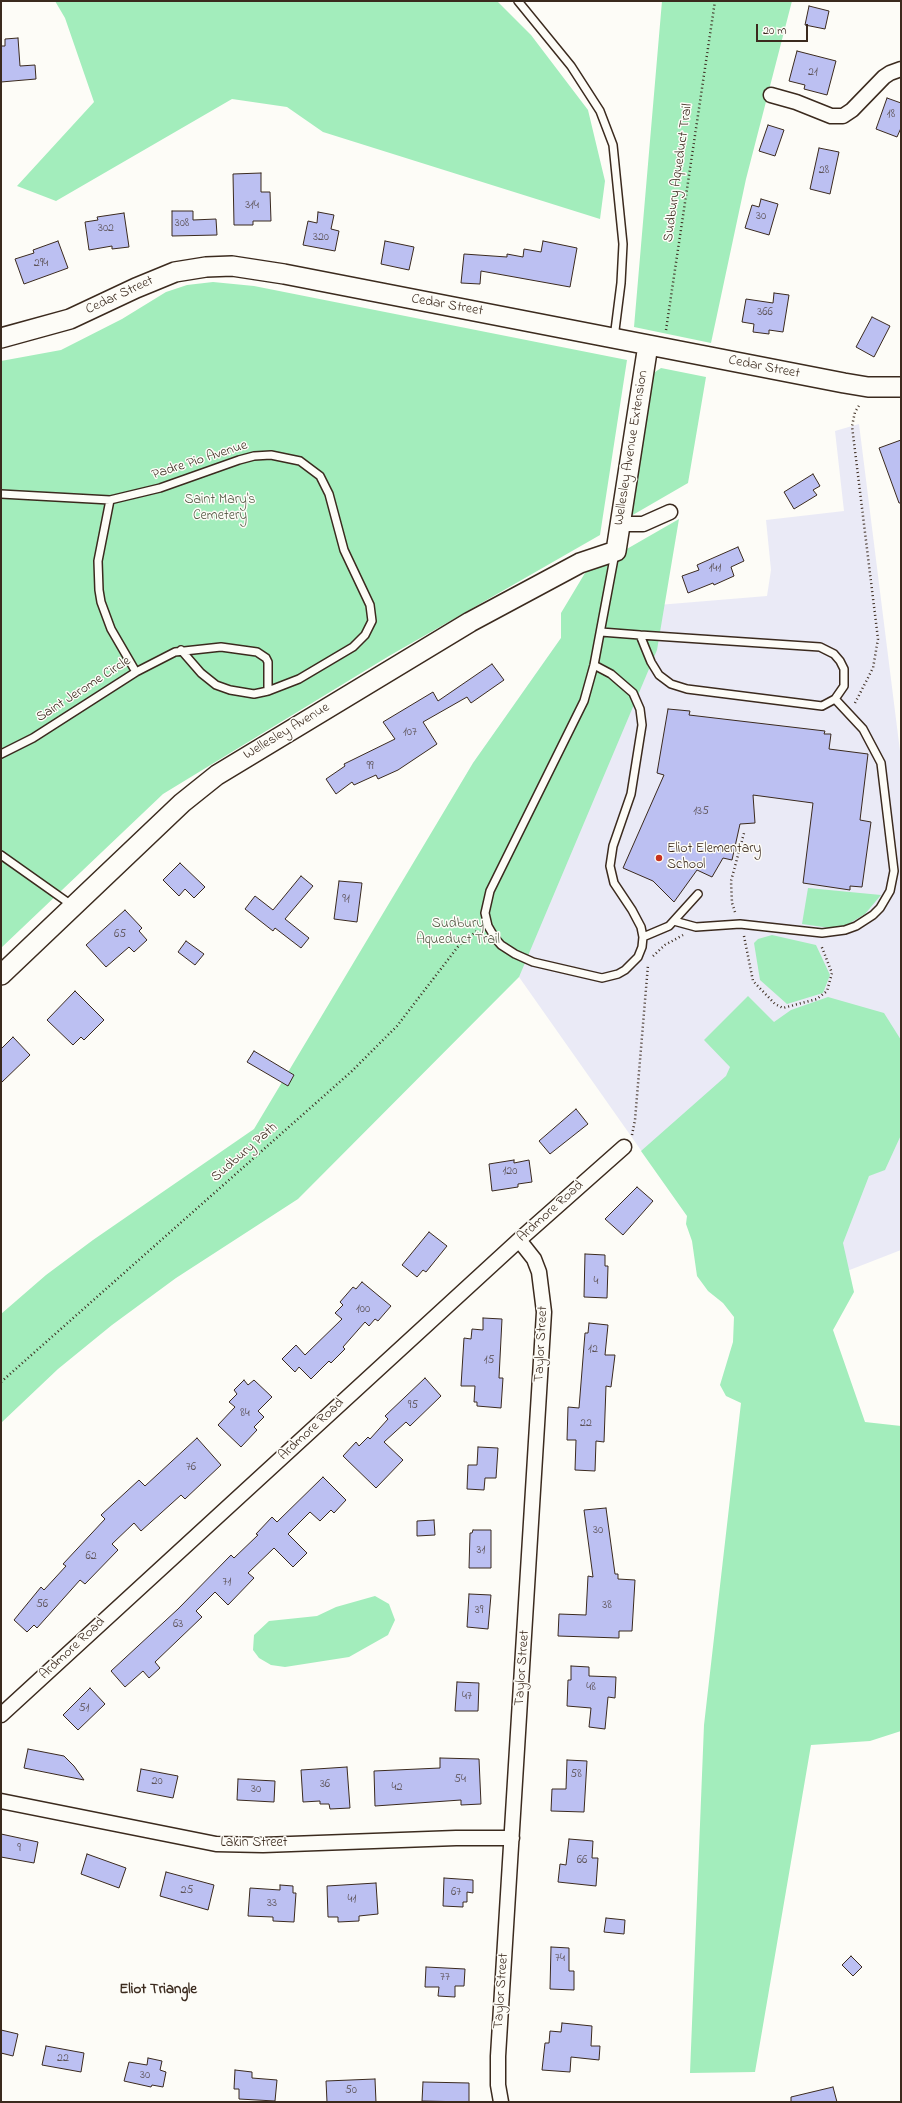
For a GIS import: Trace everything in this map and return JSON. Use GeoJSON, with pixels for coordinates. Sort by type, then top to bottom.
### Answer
{"type":"FeatureCollection","features":[{"type":"Feature","properties":{"kind":"street"},"geometry":{"type":"LineString","coordinates":[[771,95],[796,102],[831,116],[843,116],[852,110],[890,72],[901,69]]}},
{"type":"Feature","properties":{"kind":"street","name":"Cedar Street"},"geometry":{"type":"LineString","coordinates":[[1,338],[60,322],[175,272],[219,266],[243,267],[844,383],[868,387],[901,387]]}},
{"type":"Feature","properties":{"kind":"street","name":"Wellesley Avenue Extension"},"geometry":{"type":"LineString","coordinates":[[616,550],[656,346]]}},
{"type":"Feature","properties":{"kind":"street"},"geometry":{"type":"LineString","coordinates":[[621,524],[643,524],[670,512]]}},
{"type":"Feature","properties":{"kind":"street","name":"Wellesley Avenue"},"geometry":{"type":"LineString","coordinates":[[1,975],[182,803],[217,775],[470,622],[580,563],[616,550]]}},
{"type":"Feature","properties":{"kind":"street","name":"Ardmore Road"},"geometry":{"type":"LineString","coordinates":[[1,1715],[519,1240],[624,1147]]}},
{"type":"Feature","properties":{"kind":"street","name":"Taylor Street"},"geometry":{"type":"LineString","coordinates":[[501,2102],[498,2085],[498,2056],[544,1312],[539,1272],[534,1259],[519,1240]]}},
{"type":"Feature","properties":{"kind":"street","name":"Lakin Street"},"geometry":{"type":"LineString","coordinates":[[1,1801],[191,1840],[230,1845],[456,1838],[512,1838]]}},
{"type":"Feature","properties":{"kind":"lane"},"geometry":{"type":"LineString","coordinates":[[518,1],[571,66],[600,111],[612,145],[623,250],[620,296],[614,338]]}},
{"type":"Feature","properties":{"kind":"lane","name":"Padre Pio Avenue"},"geometry":{"type":"LineString","coordinates":[[1,494],[110,500],[160,488],[219,466],[254,456],[284,457],[300,461],[320,476],[328,494],[344,550],[370,605],[372,620],[366,635],[352,647],[299,679],[268,691]]}},
{"type":"Feature","properties":{"kind":"lane"},"geometry":{"type":"LineString","coordinates":[[110,500],[98,561],[99,590],[103,608],[111,629],[136,672]]}},
{"type":"Feature","properties":{"kind":"lane"},"geometry":{"type":"LineString","coordinates":[[594,665],[611,674],[628,687],[637,700],[642,717],[632,794],[613,846],[610,866],[614,883],[638,919],[643,937],[640,952],[632,965],[618,974],[602,978],[533,962],[515,954],[501,945],[485,920],[486,906],[490,891],[584,701],[601,632],[616,550]]}},
{"type":"Feature","properties":{"kind":"lane"},"geometry":{"type":"LineString","coordinates":[[601,632],[820,646],[834,654],[844,669],[844,686],[835,699],[822,706],[679,687],[664,680],[654,669],[640,635]]}},
{"type":"Feature","properties":{"kind":"lane","name":"Saint Jerome Circle"},"geometry":{"type":"LineString","coordinates":[[1,754],[33,738],[136,672],[170,654],[181,650],[221,647],[257,652],[266,658],[268,662],[268,691]]}},
{"type":"Feature","properties":{"kind":"lane"},"geometry":{"type":"LineString","coordinates":[[181,650],[201,673],[216,685],[230,690],[254,694],[268,691]]}},
{"type":"Feature","properties":{"kind":"lane"},"geometry":{"type":"LineString","coordinates":[[674,921],[696,927],[740,924],[816,933],[845,930],[864,922],[880,908],[886,900],[893,881],[894,862],[881,763],[863,729],[848,710],[835,699]]}},
{"type":"Feature","properties":{"kind":"lane"},"geometry":{"type":"LineString","coordinates":[[1,855],[73,906]]}},
{"type":"Feature","properties":{"kind":"lane"},"geometry":{"type":"LineString","coordinates":[[643,937],[662,930],[674,921],[698,894]]}},
{"type":"Feature","properties":{"kind":"path","name":"Sudbury Aqueduct Trail"},"geometry":{"type":"LineString","coordinates":[[656,346],[715,1]]}},
{"type":"Feature","properties":{"kind":"path"},"geometry":{"type":"LineString","coordinates":[[848,710],[858,698],[873,668],[878,639],[852,426],[855,412],[860,404]]}},
{"type":"Feature","properties":{"kind":"path"},"geometry":{"type":"LineString","coordinates":[[744,833],[731,881],[732,903],[747,947],[753,980],[775,1004],[783,1008],[817,999],[825,994],[828,989],[831,971],[816,933]]}},
{"type":"Feature","properties":{"kind":"path","name":"Sudbury Path"},"geometry":{"type":"LineString","coordinates":[[1,1382],[352,1071],[397,1026],[460,944],[476,931],[488,926]]}},
{"type":"Feature","properties":{"kind":"path"},"geometry":{"type":"LineString","coordinates":[[624,1147],[632,1136],[635,1120],[648,966],[656,951],[696,927]]}},
{"type":"Feature","properties":{"kind":"shaded area","name":"Eliot Elementary School"},"geometry":{"type":"Polygon","coordinates":[[[859,424],[901,759],[901,1250],[752,1308],[519,977],[397,892],[473,763],[561,638],[561,613],[767,596],[771,570],[766,520],[844,511],[835,431],[859,424]]]}},
{"type":"Feature","properties":{"kind":"green space"},"geometry":{"type":"Polygon","coordinates":[[[55,1],[497,1],[531,35],[588,110],[605,181],[600,219],[323,132],[287,107],[232,99],[56,201],[17,186],[94,102],[65,18],[55,1]]]}},
{"type":"Feature","properties":{"kind":"green space"},"geometry":{"type":"Polygon","coordinates":[[[662,1],[792,1],[746,179],[711,343],[634,327],[662,1]]]}},
{"type":"Feature","properties":{"kind":"green space","name":"Saint Mary's Cemetery"},"geometry":{"type":"Polygon","coordinates":[[[213,282],[254,286],[627,360],[600,535],[389,656],[163,794],[1,948],[1,361],[61,350],[122,319],[166,292],[187,285],[213,282]]]}},
{"type":"Feature","properties":{"kind":"green space"},"geometry":{"type":"Polygon","coordinates":[[[661,368],[706,377],[688,483],[631,516],[652,374],[661,368]]]}},
{"type":"Feature","properties":{"kind":"green space","name":"Sudbury Aqueduct Trail"},"geometry":{"type":"Polygon","coordinates":[[[679,519],[657,650],[519,977],[298,1199],[176,1278],[112,1325],[58,1369],[1,1423],[1,1314],[46,1275],[93,1240],[254,1129],[473,763],[561,638],[561,613],[585,573],[679,519]]]}},
{"type":"Feature","properties":{"kind":"green space"},"geometry":{"type":"Polygon","coordinates":[[[808,888],[881,895],[865,914],[845,926],[830,928],[802,924],[808,888]]]}},
{"type":"Feature","properties":{"kind":"green space"},"geometry":{"type":"Polygon","coordinates":[[[772,935],[816,945],[830,975],[823,993],[787,1004],[760,980],[754,943],[758,939],[772,935]]]}},
{"type":"Feature","properties":{"kind":"green space"},"geometry":{"type":"Polygon","coordinates":[[[748,996],[774,1022],[791,1010],[828,997],[884,1013],[901,1040],[901,1135],[885,1170],[869,1176],[843,1243],[854,1292],[833,1330],[865,1422],[901,1426],[901,1731],[870,1741],[811,1745],[755,2072],[690,2073],[704,1725],[741,1403],[726,1396],[720,1385],[733,1342],[734,1317],[723,1303],[708,1291],[697,1276],[692,1241],[686,1224],[687,1216],[641,1151],[726,1076],[730,1067],[704,1040],[748,996]]]}},
{"type":"Feature","properties":{"kind":"green space"},"geometry":{"type":"Polygon","coordinates":[[[375,1596],[389,1604],[395,1620],[388,1635],[349,1657],[285,1667],[271,1665],[259,1658],[253,1650],[254,1635],[269,1621],[317,1616],[336,1607],[375,1596]]]}},
{"type":"Feature","properties":{"kind":"building"},"geometry":{"type":"Polygon","coordinates":[[[809,6],[829,11],[825,29],[805,25],[809,6]]]}},
{"type":"Feature","properties":{"kind":"building"},"geometry":{"type":"Polygon","coordinates":[[[18,38],[20,66],[35,65],[36,79],[1,82],[1,46],[5,46],[5,39],[18,38]]]}},
{"type":"Feature","properties":{"kind":"building"},"geometry":{"type":"Polygon","coordinates":[[[797,51],[836,61],[827,95],[804,89],[805,85],[789,81],[797,51]]]}},
{"type":"Feature","properties":{"kind":"building"},"geometry":{"type":"Polygon","coordinates":[[[887,98],[901,103],[901,128],[897,137],[876,129],[887,98]]]}},
{"type":"Feature","properties":{"kind":"building"},"geometry":{"type":"Polygon","coordinates":[[[768,125],[784,130],[775,156],[759,151],[768,125]]]}},
{"type":"Feature","properties":{"kind":"building"},"geometry":{"type":"Polygon","coordinates":[[[819,148],[839,152],[830,194],[810,189],[819,148]]]}},
{"type":"Feature","properties":{"kind":"building"},"geometry":{"type":"Polygon","coordinates":[[[261,173],[261,192],[270,192],[271,221],[253,221],[253,225],[234,225],[233,174],[261,173]]]}},
{"type":"Feature","properties":{"kind":"building"},"geometry":{"type":"Polygon","coordinates":[[[761,199],[778,204],[769,235],[745,228],[752,205],[759,207],[761,199]]]}},
{"type":"Feature","properties":{"kind":"building"},"geometry":{"type":"Polygon","coordinates":[[[172,211],[193,211],[193,220],[216,219],[217,235],[172,236],[172,211]]]}},
{"type":"Feature","properties":{"kind":"building"},"geometry":{"type":"Polygon","coordinates":[[[318,212],[334,215],[331,229],[339,231],[335,251],[303,245],[308,221],[317,223],[318,212]]]}},
{"type":"Feature","properties":{"kind":"building"},"geometry":{"type":"Polygon","coordinates":[[[124,213],[129,247],[112,249],[112,246],[89,250],[85,222],[98,220],[97,217],[124,213]]]}},
{"type":"Feature","properties":{"kind":"building"},"geometry":{"type":"Polygon","coordinates":[[[58,241],[68,268],[24,284],[15,259],[34,253],[33,250],[58,241]]]}},
{"type":"Feature","properties":{"kind":"building"},"geometry":{"type":"Polygon","coordinates":[[[385,241],[414,247],[409,270],[381,264],[385,241]]]}},
{"type":"Feature","properties":{"kind":"building"},"geometry":{"type":"Polygon","coordinates":[[[543,241],[577,248],[570,287],[481,271],[480,284],[461,283],[464,254],[507,257],[507,254],[523,257],[524,249],[541,252],[543,241]]]}},
{"type":"Feature","properties":{"kind":"building"},"geometry":{"type":"Polygon","coordinates":[[[774,293],[789,295],[783,332],[769,330],[769,334],[753,332],[754,324],[742,322],[746,299],[773,303],[774,293]]]}},
{"type":"Feature","properties":{"kind":"building"},"geometry":{"type":"Polygon","coordinates":[[[872,317],[890,326],[874,357],[856,347],[872,317]]]}},
{"type":"Feature","properties":{"kind":"building"},"geometry":{"type":"Polygon","coordinates":[[[901,440],[901,503],[899,503],[879,448],[901,440]]]}},
{"type":"Feature","properties":{"kind":"building"},"geometry":{"type":"Polygon","coordinates":[[[813,474],[820,486],[813,490],[817,495],[794,509],[784,492],[813,474]]]}},
{"type":"Feature","properties":{"kind":"building"},"geometry":{"type":"Polygon","coordinates":[[[738,547],[744,561],[731,567],[734,576],[714,585],[713,583],[688,593],[682,576],[699,570],[697,565],[738,547]]]}},
{"type":"Feature","properties":{"kind":"building"},"geometry":{"type":"Polygon","coordinates":[[[492,664],[504,680],[471,703],[467,697],[423,722],[437,744],[398,770],[378,779],[376,775],[354,785],[352,782],[336,794],[326,779],[345,766],[344,764],[395,739],[383,722],[433,692],[438,701],[492,664]]]}},
{"type":"Feature","properties":{"kind":"building"},"geometry":{"type":"Polygon","coordinates":[[[668,709],[690,711],[689,715],[825,731],[824,734],[831,734],[829,749],[868,754],[860,820],[871,822],[862,887],[850,886],[850,890],[803,883],[813,803],[753,795],[755,823],[740,824],[732,860],[723,858],[712,877],[697,870],[674,902],[653,881],[623,868],[664,775],[657,773],[668,709]]]}},
{"type":"Feature","properties":{"kind":"building"},"geometry":{"type":"Polygon","coordinates":[[[180,863],[205,887],[194,898],[185,889],[179,896],[163,880],[180,863]]]}},
{"type":"Feature","properties":{"kind":"building"},"geometry":{"type":"Polygon","coordinates":[[[301,876],[313,886],[285,919],[309,938],[301,948],[275,928],[273,931],[245,909],[255,896],[273,910],[301,876]]]}},
{"type":"Feature","properties":{"kind":"building"},"geometry":{"type":"Polygon","coordinates":[[[339,881],[362,883],[357,922],[334,919],[339,881]]]}},
{"type":"Feature","properties":{"kind":"building"},"geometry":{"type":"Polygon","coordinates":[[[125,910],[142,928],[139,931],[147,940],[134,952],[129,947],[106,967],[86,945],[125,910]]]}},
{"type":"Feature","properties":{"kind":"building"},"geometry":{"type":"Polygon","coordinates":[[[186,941],[204,954],[195,965],[178,952],[186,941]]]}},
{"type":"Feature","properties":{"kind":"building"},"geometry":{"type":"Polygon","coordinates":[[[75,991],[104,1020],[84,1040],[81,1037],[73,1045],[47,1020],[75,991]]]}},
{"type":"Feature","properties":{"kind":"building"},"geometry":{"type":"Polygon","coordinates":[[[13,1037],[30,1055],[1,1083],[1,1049],[13,1037]]]}},
{"type":"Feature","properties":{"kind":"building"},"geometry":{"type":"Polygon","coordinates":[[[254,1051],[294,1075],[288,1086],[247,1062],[254,1051]]]}},
{"type":"Feature","properties":{"kind":"building"},"geometry":{"type":"Polygon","coordinates":[[[576,1109],[588,1124],[550,1154],[539,1141],[576,1109]]]}},
{"type":"Feature","properties":{"kind":"building"},"geometry":{"type":"Polygon","coordinates":[[[514,1160],[514,1163],[529,1160],[532,1182],[518,1184],[518,1187],[492,1191],[489,1164],[514,1160]]]}},
{"type":"Feature","properties":{"kind":"building"},"geometry":{"type":"Polygon","coordinates":[[[637,1187],[653,1201],[623,1235],[605,1219],[637,1187]]]}},
{"type":"Feature","properties":{"kind":"building"},"geometry":{"type":"Polygon","coordinates":[[[429,1232],[447,1246],[426,1272],[423,1270],[417,1277],[402,1265],[429,1232]]]}},
{"type":"Feature","properties":{"kind":"building"},"geometry":{"type":"Polygon","coordinates":[[[585,1254],[605,1255],[605,1266],[608,1266],[607,1298],[584,1297],[585,1254]]]}},
{"type":"Feature","properties":{"kind":"building"},"geometry":{"type":"Polygon","coordinates":[[[362,1282],[391,1306],[378,1321],[375,1319],[369,1326],[365,1322],[343,1347],[345,1349],[331,1363],[329,1361],[311,1379],[299,1367],[295,1372],[282,1359],[296,1345],[305,1355],[342,1319],[335,1313],[343,1305],[340,1302],[353,1287],[356,1289],[362,1282]]]}},
{"type":"Feature","properties":{"kind":"building"},"geometry":{"type":"Polygon","coordinates":[[[483,1318],[502,1319],[499,1378],[503,1378],[501,1408],[477,1406],[477,1402],[474,1402],[475,1386],[461,1386],[464,1338],[471,1339],[472,1329],[483,1330],[483,1318]]]}},
{"type":"Feature","properties":{"kind":"building"},"geometry":{"type":"Polygon","coordinates":[[[589,1323],[608,1325],[605,1355],[615,1355],[611,1387],[606,1386],[604,1442],[596,1441],[595,1471],[575,1470],[576,1440],[567,1440],[568,1407],[579,1408],[585,1333],[588,1333],[589,1323]]]}},
{"type":"Feature","properties":{"kind":"building"},"geometry":{"type":"Polygon","coordinates":[[[425,1378],[441,1396],[410,1426],[406,1422],[384,1442],[403,1460],[376,1488],[343,1456],[356,1442],[359,1446],[368,1437],[370,1439],[388,1419],[385,1416],[425,1378]]]}},
{"type":"Feature","properties":{"kind":"building"},"geometry":{"type":"Polygon","coordinates":[[[244,1380],[248,1385],[254,1380],[272,1397],[258,1411],[264,1417],[254,1427],[257,1430],[241,1447],[218,1425],[235,1407],[229,1402],[237,1394],[234,1390],[244,1380]]]}},
{"type":"Feature","properties":{"kind":"building"},"geometry":{"type":"Polygon","coordinates":[[[197,1438],[221,1465],[185,1499],[181,1495],[141,1531],[134,1523],[112,1544],[118,1550],[85,1584],[80,1580],[37,1628],[34,1625],[27,1632],[14,1620],[41,1587],[44,1590],[66,1566],[63,1564],[105,1519],[101,1515],[139,1480],[145,1486],[197,1438]]]}},
{"type":"Feature","properties":{"kind":"building"},"geometry":{"type":"Polygon","coordinates":[[[478,1447],[498,1448],[496,1478],[485,1478],[484,1490],[467,1489],[468,1465],[477,1465],[478,1447]]]}},
{"type":"Feature","properties":{"kind":"building"},"geometry":{"type":"Polygon","coordinates":[[[323,1477],[346,1500],[334,1513],[331,1510],[320,1521],[310,1512],[288,1534],[307,1553],[293,1567],[274,1548],[248,1573],[254,1578],[228,1605],[215,1592],[196,1611],[202,1617],[155,1662],[160,1668],[149,1678],[143,1671],[125,1687],[111,1671],[178,1609],[231,1555],[234,1558],[258,1535],[256,1534],[272,1517],[277,1522],[323,1477]]]}},
{"type":"Feature","properties":{"kind":"building"},"geometry":{"type":"Polygon","coordinates":[[[606,1508],[615,1574],[618,1574],[618,1579],[635,1580],[632,1631],[619,1631],[619,1638],[558,1636],[559,1614],[586,1615],[588,1576],[593,1577],[584,1510],[606,1508]]]}},
{"type":"Feature","properties":{"kind":"building"},"geometry":{"type":"Polygon","coordinates":[[[434,1520],[435,1535],[417,1536],[417,1521],[434,1520]]]}},
{"type":"Feature","properties":{"kind":"building"},"geometry":{"type":"Polygon","coordinates":[[[473,1530],[491,1530],[491,1568],[469,1568],[470,1533],[472,1533],[473,1530]]]}},
{"type":"Feature","properties":{"kind":"building"},"geometry":{"type":"Polygon","coordinates":[[[469,1594],[491,1595],[488,1629],[467,1627],[469,1594]]]}},
{"type":"Feature","properties":{"kind":"building"},"geometry":{"type":"Polygon","coordinates":[[[571,1666],[589,1667],[589,1676],[616,1677],[615,1698],[608,1697],[605,1729],[589,1727],[591,1708],[567,1706],[568,1680],[571,1680],[571,1666]]]}},
{"type":"Feature","properties":{"kind":"building"},"geometry":{"type":"Polygon","coordinates":[[[457,1682],[479,1683],[478,1711],[455,1711],[457,1682]]]}},
{"type":"Feature","properties":{"kind":"building"},"geometry":{"type":"Polygon","coordinates":[[[90,1688],[105,1704],[78,1730],[63,1715],[90,1688]]]}},
{"type":"Feature","properties":{"kind":"building"},"geometry":{"type":"Polygon","coordinates":[[[28,1749],[64,1756],[74,1766],[84,1780],[24,1768],[28,1749]]]}},
{"type":"Feature","properties":{"kind":"building"},"geometry":{"type":"Polygon","coordinates":[[[440,1758],[479,1759],[481,1804],[461,1805],[461,1800],[375,1806],[374,1771],[440,1768],[440,1758]]]}},
{"type":"Feature","properties":{"kind":"building"},"geometry":{"type":"Polygon","coordinates":[[[567,1760],[587,1761],[584,1812],[551,1811],[552,1789],[566,1789],[567,1760]]]}},
{"type":"Feature","properties":{"kind":"building"},"geometry":{"type":"Polygon","coordinates":[[[347,1767],[350,1808],[330,1809],[329,1804],[320,1804],[320,1801],[303,1802],[301,1770],[347,1767]]]}},
{"type":"Feature","properties":{"kind":"building"},"geometry":{"type":"Polygon","coordinates":[[[141,1769],[178,1776],[173,1798],[137,1791],[141,1769]]]}},
{"type":"Feature","properties":{"kind":"building"},"geometry":{"type":"Polygon","coordinates":[[[238,1779],[275,1781],[274,1802],[237,1800],[238,1779]]]}},
{"type":"Feature","properties":{"kind":"building"},"geometry":{"type":"Polygon","coordinates":[[[1,1834],[38,1842],[34,1863],[1,1857],[1,1834]]]}},
{"type":"Feature","properties":{"kind":"building"},"geometry":{"type":"Polygon","coordinates":[[[569,1839],[593,1841],[592,1858],[598,1858],[596,1886],[558,1882],[560,1864],[566,1865],[569,1839]]]}},
{"type":"Feature","properties":{"kind":"building"},"geometry":{"type":"Polygon","coordinates":[[[87,1854],[126,1868],[119,1888],[81,1874],[87,1854]]]}},
{"type":"Feature","properties":{"kind":"building"},"geometry":{"type":"Polygon","coordinates":[[[166,1872],[214,1885],[208,1910],[160,1896],[166,1872]]]}},
{"type":"Feature","properties":{"kind":"building"},"geometry":{"type":"Polygon","coordinates":[[[444,1878],[473,1880],[473,1893],[467,1892],[467,1902],[463,1902],[463,1907],[443,1906],[444,1878]]]}},
{"type":"Feature","properties":{"kind":"building"},"geometry":{"type":"Polygon","coordinates":[[[376,1883],[378,1914],[359,1916],[359,1921],[338,1922],[338,1917],[328,1917],[327,1886],[376,1883]]]}},
{"type":"Feature","properties":{"kind":"building"},"geometry":{"type":"Polygon","coordinates":[[[280,1885],[293,1886],[293,1893],[296,1893],[294,1922],[273,1921],[273,1917],[248,1916],[250,1888],[280,1890],[280,1885]]]}},
{"type":"Feature","properties":{"kind":"building"},"geometry":{"type":"Polygon","coordinates":[[[606,1918],[625,1920],[624,1934],[604,1932],[606,1918]]]}},
{"type":"Feature","properties":{"kind":"building"},"geometry":{"type":"Polygon","coordinates":[[[551,1947],[569,1948],[569,1971],[574,1971],[574,1990],[550,1989],[551,1947]]]}},
{"type":"Feature","properties":{"kind":"building"},"geometry":{"type":"Polygon","coordinates":[[[851,1956],[862,1967],[853,1976],[842,1965],[851,1956]]]}},
{"type":"Feature","properties":{"kind":"building"},"geometry":{"type":"Polygon","coordinates":[[[426,1967],[465,1969],[464,1986],[455,1986],[455,1997],[438,1996],[439,1987],[425,1987],[426,1967]]]}},
{"type":"Feature","properties":{"kind":"building"},"geometry":{"type":"Polygon","coordinates":[[[562,2023],[592,2026],[591,2046],[600,2046],[599,2060],[571,2057],[570,2072],[542,2070],[545,2043],[549,2043],[550,2031],[561,2032],[562,2023]]]}},
{"type":"Feature","properties":{"kind":"building"},"geometry":{"type":"Polygon","coordinates":[[[1,2030],[18,2034],[13,2056],[1,2053],[1,2030]]]}},
{"type":"Feature","properties":{"kind":"building"},"geometry":{"type":"Polygon","coordinates":[[[46,2046],[84,2053],[81,2072],[42,2065],[46,2046]]]}},
{"type":"Feature","properties":{"kind":"building"},"geometry":{"type":"Polygon","coordinates":[[[148,2058],[162,2061],[160,2070],[166,2072],[163,2087],[152,2085],[151,2087],[124,2081],[129,2062],[147,2065],[148,2058]]]}},
{"type":"Feature","properties":{"kind":"building"},"geometry":{"type":"Polygon","coordinates":[[[235,2070],[252,2072],[252,2078],[277,2080],[275,2101],[239,2099],[239,2089],[234,2089],[235,2070]]]}},
{"type":"Feature","properties":{"kind":"building"},"geometry":{"type":"Polygon","coordinates":[[[375,2079],[376,2102],[327,2102],[326,2081],[375,2079]]]}},
{"type":"Feature","properties":{"kind":"building"},"geometry":{"type":"Polygon","coordinates":[[[423,2082],[469,2083],[469,2102],[422,2101],[423,2082]]]}},
{"type":"Feature","properties":{"kind":"building"},"geometry":{"type":"Polygon","coordinates":[[[833,2087],[837,2102],[791,2102],[791,2097],[833,2087]]]}},
{"type":"Feature","properties":{"kind":"place","name":"Eliot Elementary School"},"geometry":{"type":"Point","coordinates":[659,858]}},
{"type":"Feature","properties":{"kind":"district","name":"Eliot Triangle"},"geometry":{"type":"Point","coordinates":[158,1991]}}]}
